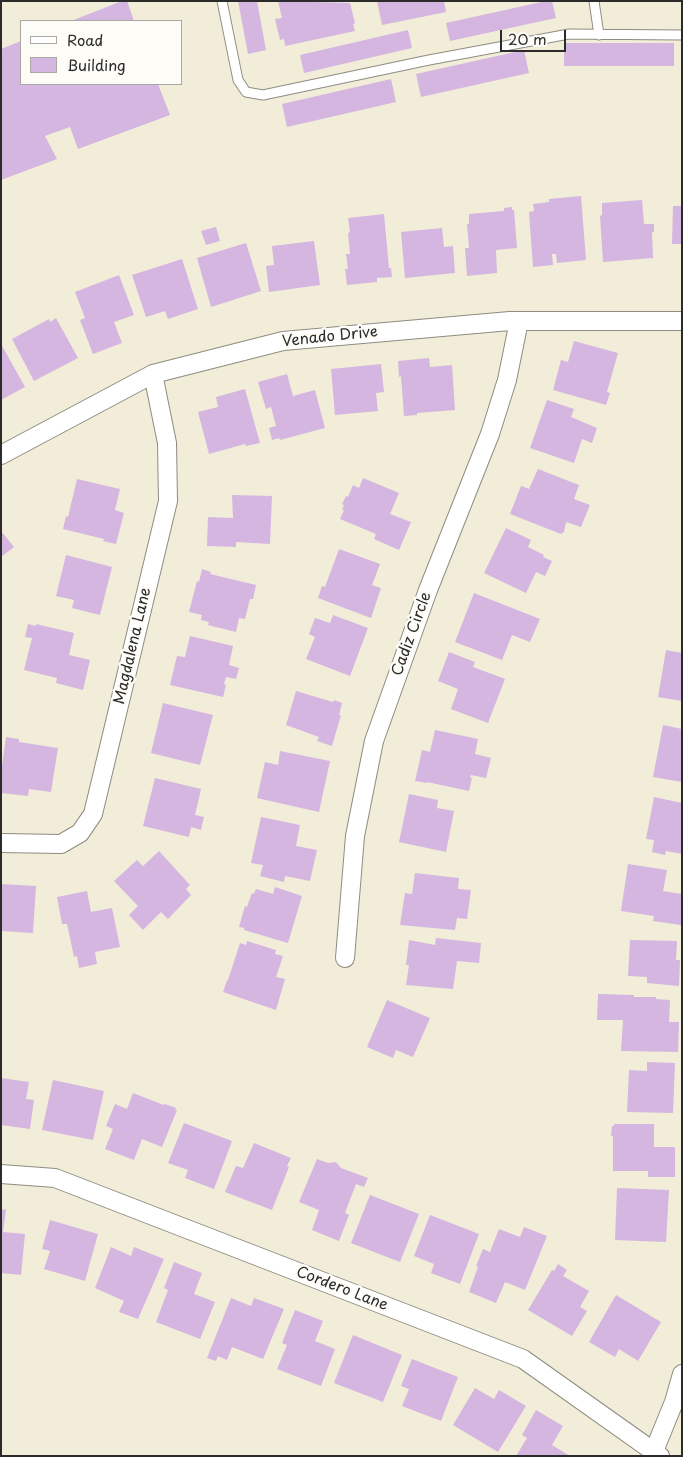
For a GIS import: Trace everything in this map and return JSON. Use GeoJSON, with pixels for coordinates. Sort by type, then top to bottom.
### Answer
{"type":"FeatureCollection","features":[{"type":"Feature","properties":{"kind":"street","name":"Venado Drive"},"geometry":{"type":"LineString","coordinates":[[1,455],[153,374],[284,341],[519,321],[682,321]]}},
{"type":"Feature","properties":{"kind":"street","name":"Cadiz Circle"},"geometry":{"type":"LineString","coordinates":[[345,958],[356,836],[374,742],[428,590],[490,434],[507,380],[519,321]]}},
{"type":"Feature","properties":{"kind":"street","name":"Magdalena Lane"},"geometry":{"type":"LineString","coordinates":[[1,843],[61,844],[80,833],[93,814],[168,501],[167,443],[153,374]]}},
{"type":"Feature","properties":{"kind":"street","name":"Cordero Lane"},"geometry":{"type":"LineString","coordinates":[[1,1174],[55,1178],[523,1359],[657,1453]]}},
{"type":"Feature","properties":{"kind":"street"},"geometry":{"type":"LineString","coordinates":[[657,1453],[682,1374]]}},
{"type":"Feature","properties":{"kind":"lane"},"geometry":{"type":"LineString","coordinates":[[222,1],[238,80],[246,92],[263,95],[429,60],[568,34],[682,35]]}},
{"type":"Feature","properties":{"kind":"lane"},"geometry":{"type":"LineString","coordinates":[[594,1],[599,35]]}},
{"type":"Feature","properties":{"kind":"building"},"geometry":{"type":"Polygon","coordinates":[[[122,1],[127,1],[134,20],[74,20],[122,1]]]}},
{"type":"Feature","properties":{"kind":"building"},"geometry":{"type":"Polygon","coordinates":[[[238,1],[257,1],[266,50],[248,54],[238,1]]]}},
{"type":"Feature","properties":{"kind":"building"},"geometry":{"type":"Polygon","coordinates":[[[278,1],[350,3],[355,31],[285,46],[284,39],[280,40],[275,19],[282,18],[278,1]]]}},
{"type":"Feature","properties":{"kind":"building"},"geometry":{"type":"Polygon","coordinates":[[[377,1],[444,1],[446,12],[382,25],[377,1]]]}},
{"type":"Feature","properties":{"kind":"building"},"geometry":{"type":"Polygon","coordinates":[[[552,1],[556,18],[450,41],[446,23],[552,1]]]}},
{"type":"Feature","properties":{"kind":"building"},"geometry":{"type":"Polygon","coordinates":[[[408,30],[412,48],[304,73],[300,55],[408,30]]]}},
{"type":"Feature","properties":{"kind":"building"},"geometry":{"type":"Polygon","coordinates":[[[20,41],[20,85],[158,85],[170,115],[78,149],[70,127],[45,136],[57,159],[1,180],[1,49],[20,41]]]}},
{"type":"Feature","properties":{"kind":"building"},"geometry":{"type":"Polygon","coordinates":[[[564,43],[674,43],[674,66],[564,66],[564,43]]]}},
{"type":"Feature","properties":{"kind":"building"},"geometry":{"type":"Polygon","coordinates":[[[524,50],[529,73],[421,97],[416,74],[524,50]]]}},
{"type":"Feature","properties":{"kind":"building"},"geometry":{"type":"Polygon","coordinates":[[[391,79],[396,102],[287,127],[282,104],[391,79]]]}},
{"type":"Feature","properties":{"kind":"building"},"geometry":{"type":"Polygon","coordinates":[[[581,196],[586,260],[557,263],[556,254],[552,254],[553,265],[533,267],[529,212],[534,211],[533,204],[549,202],[549,199],[581,196]]]}},
{"type":"Feature","properties":{"kind":"building"},"geometry":{"type":"Polygon","coordinates":[[[642,200],[644,224],[654,224],[654,232],[652,232],[653,258],[603,262],[600,216],[602,215],[602,203],[642,200]]]}},
{"type":"Feature","properties":{"kind":"building"},"geometry":{"type":"Polygon","coordinates":[[[673,206],[682,206],[682,244],[672,244],[673,206]]]}},
{"type":"Feature","properties":{"kind":"building"},"geometry":{"type":"Polygon","coordinates":[[[512,207],[512,210],[514,210],[517,248],[496,250],[497,273],[467,276],[465,248],[469,248],[467,224],[469,224],[469,214],[504,211],[504,208],[512,207]]]}},
{"type":"Feature","properties":{"kind":"building"},"geometry":{"type":"Polygon","coordinates":[[[384,214],[389,268],[391,268],[392,277],[377,278],[377,282],[347,285],[345,269],[348,269],[346,254],[350,254],[348,218],[384,214]]]}},
{"type":"Feature","properties":{"kind":"building"},"geometry":{"type":"Polygon","coordinates":[[[216,227],[220,241],[206,245],[201,231],[216,227]]]}},
{"type":"Feature","properties":{"kind":"building"},"geometry":{"type":"Polygon","coordinates":[[[442,228],[444,247],[453,246],[455,273],[405,278],[401,232],[442,228]]]}},
{"type":"Feature","properties":{"kind":"building"},"geometry":{"type":"Polygon","coordinates":[[[314,241],[320,285],[269,292],[266,266],[274,265],[272,246],[314,241]]]}},
{"type":"Feature","properties":{"kind":"building"},"geometry":{"type":"Polygon","coordinates":[[[246,243],[261,291],[211,307],[197,258],[246,243]]]}},
{"type":"Feature","properties":{"kind":"building"},"geometry":{"type":"Polygon","coordinates":[[[182,259],[198,309],[168,319],[165,311],[146,317],[132,275],[182,259]]]}},
{"type":"Feature","properties":{"kind":"building"},"geometry":{"type":"Polygon","coordinates":[[[119,275],[134,315],[114,322],[122,343],[93,354],[80,320],[85,318],[75,292],[119,275]]]}},
{"type":"Feature","properties":{"kind":"building"},"geometry":{"type":"Polygon","coordinates":[[[56,318],[78,358],[34,381],[12,339],[49,319],[50,322],[56,318]]]}},
{"type":"Feature","properties":{"kind":"building"},"geometry":{"type":"Polygon","coordinates":[[[574,341],[618,353],[607,392],[610,393],[606,405],[553,390],[561,360],[568,362],[574,341]]]}},
{"type":"Feature","properties":{"kind":"building"},"geometry":{"type":"Polygon","coordinates":[[[1,344],[25,387],[1,400],[1,344]]]}},
{"type":"Feature","properties":{"kind":"building"},"geometry":{"type":"Polygon","coordinates":[[[429,358],[430,367],[452,365],[455,410],[404,416],[398,361],[429,358]]]}},
{"type":"Feature","properties":{"kind":"building"},"geometry":{"type":"Polygon","coordinates":[[[381,364],[384,392],[376,393],[378,411],[335,415],[331,369],[381,364]]]}},
{"type":"Feature","properties":{"kind":"building"},"geometry":{"type":"Polygon","coordinates":[[[287,374],[293,396],[315,390],[325,428],[280,440],[279,438],[272,440],[269,428],[276,426],[271,407],[266,409],[258,382],[287,374]]]}},
{"type":"Feature","properties":{"kind":"building"},"geometry":{"type":"Polygon","coordinates":[[[245,389],[260,443],[246,446],[245,444],[209,454],[198,412],[218,407],[216,397],[245,389]]]}},
{"type":"Feature","properties":{"kind":"building"},"geometry":{"type":"Polygon","coordinates":[[[547,400],[574,409],[571,417],[597,428],[592,443],[582,439],[574,463],[530,448],[547,400]]]}},
{"type":"Feature","properties":{"kind":"building"},"geometry":{"type":"Polygon","coordinates":[[[538,469],[579,485],[574,499],[590,505],[581,527],[566,522],[564,532],[561,534],[510,514],[521,486],[529,489],[538,469]]]}},
{"type":"Feature","properties":{"kind":"building"},"geometry":{"type":"Polygon","coordinates":[[[363,478],[399,493],[390,514],[411,522],[399,550],[374,539],[376,534],[340,519],[344,510],[342,510],[344,505],[342,504],[346,496],[348,497],[353,485],[359,488],[363,478]]]}},
{"type":"Feature","properties":{"kind":"building"},"geometry":{"type":"Polygon","coordinates":[[[77,479],[120,489],[115,510],[124,513],[116,544],[103,541],[104,539],[63,529],[66,516],[68,517],[77,479]]]}},
{"type":"Feature","properties":{"kind":"building"},"geometry":{"type":"Polygon","coordinates":[[[232,495],[272,496],[270,544],[236,542],[236,547],[207,546],[208,517],[233,518],[232,495]]]}},
{"type":"Feature","properties":{"kind":"building"},"geometry":{"type":"Polygon","coordinates":[[[506,528],[531,540],[528,547],[552,561],[545,576],[536,572],[526,593],[484,573],[506,528]]]}},
{"type":"Feature","properties":{"kind":"building"},"geometry":{"type":"Polygon","coordinates":[[[1,531],[14,547],[1,557],[1,531]]]}},
{"type":"Feature","properties":{"kind":"building"},"geometry":{"type":"Polygon","coordinates":[[[339,549],[380,564],[372,585],[381,588],[371,618],[318,598],[322,586],[325,587],[339,549]]]}},
{"type":"Feature","properties":{"kind":"building"},"geometry":{"type":"Polygon","coordinates":[[[66,555],[112,567],[100,615],[72,608],[74,600],[56,596],[66,555]]]}},
{"type":"Feature","properties":{"kind":"building"},"geometry":{"type":"Polygon","coordinates":[[[202,569],[211,572],[210,574],[256,585],[245,619],[239,618],[236,632],[208,625],[209,622],[201,620],[202,615],[189,612],[202,569]]]}},
{"type":"Feature","properties":{"kind":"building"},"geometry":{"type":"Polygon","coordinates":[[[474,593],[540,619],[530,642],[512,635],[502,660],[455,642],[474,593]]]}},
{"type":"Feature","properties":{"kind":"building"},"geometry":{"type":"Polygon","coordinates":[[[333,615],[368,628],[350,676],[306,659],[315,637],[309,634],[315,618],[330,623],[333,615]]]}},
{"type":"Feature","properties":{"kind":"building"},"geometry":{"type":"Polygon","coordinates":[[[28,624],[36,626],[36,624],[74,633],[69,655],[90,660],[83,690],[56,683],[57,678],[24,670],[32,638],[25,637],[28,624]]]}},
{"type":"Feature","properties":{"kind":"building"},"geometry":{"type":"Polygon","coordinates":[[[190,636],[233,646],[229,665],[239,668],[236,679],[226,677],[223,697],[170,685],[177,656],[185,657],[190,636]]]}},
{"type":"Feature","properties":{"kind":"building"},"geometry":{"type":"Polygon","coordinates":[[[666,650],[682,653],[682,701],[658,697],[666,650]]]}},
{"type":"Feature","properties":{"kind":"building"},"geometry":{"type":"Polygon","coordinates":[[[449,652],[475,662],[473,667],[505,679],[488,723],[451,709],[458,689],[438,681],[449,652]]]}},
{"type":"Feature","properties":{"kind":"building"},"geometry":{"type":"Polygon","coordinates":[[[296,691],[342,703],[339,715],[341,715],[332,746],[317,741],[319,737],[286,725],[296,691]]]}},
{"type":"Feature","properties":{"kind":"building"},"geometry":{"type":"Polygon","coordinates":[[[163,703],[213,715],[200,765],[151,753],[163,703]]]}},
{"type":"Feature","properties":{"kind":"building"},"geometry":{"type":"Polygon","coordinates":[[[663,725],[682,729],[682,782],[653,777],[663,725]]]}},
{"type":"Feature","properties":{"kind":"building"},"geometry":{"type":"Polygon","coordinates":[[[435,730],[478,739],[475,754],[491,758],[486,778],[471,775],[469,791],[415,781],[422,750],[430,752],[435,730]]]}},
{"type":"Feature","properties":{"kind":"building"},"geometry":{"type":"Polygon","coordinates":[[[6,737],[19,739],[19,742],[58,748],[51,792],[29,789],[28,796],[1,793],[1,773],[6,737]]]}},
{"type":"Feature","properties":{"kind":"building"},"geometry":{"type":"Polygon","coordinates":[[[280,751],[330,761],[319,812],[257,798],[265,762],[278,765],[280,751]]]}},
{"type":"Feature","properties":{"kind":"building"},"geometry":{"type":"Polygon","coordinates":[[[155,778],[201,789],[195,815],[204,817],[201,830],[191,827],[189,837],[143,826],[155,778]]]}},
{"type":"Feature","properties":{"kind":"building"},"geometry":{"type":"Polygon","coordinates":[[[409,794],[438,800],[437,808],[454,811],[446,852],[399,842],[409,794]]]}},
{"type":"Feature","properties":{"kind":"building"},"geometry":{"type":"Polygon","coordinates":[[[654,797],[682,803],[682,854],[666,851],[665,855],[652,852],[654,840],[646,839],[654,797]]]}},
{"type":"Feature","properties":{"kind":"building"},"geometry":{"type":"Polygon","coordinates":[[[261,817],[300,825],[296,846],[317,850],[310,881],[285,876],[284,882],[260,876],[263,865],[251,863],[261,817]]]}},
{"type":"Feature","properties":{"kind":"building"},"geometry":{"type":"Polygon","coordinates":[[[159,851],[190,885],[186,889],[191,895],[168,919],[161,912],[143,930],[129,915],[138,906],[114,881],[137,860],[143,866],[159,851]]]}},
{"type":"Feature","properties":{"kind":"building"},"geometry":{"type":"Polygon","coordinates":[[[628,864],[667,870],[663,891],[682,894],[681,925],[653,921],[654,916],[621,911],[628,864]]]}},
{"type":"Feature","properties":{"kind":"building"},"geometry":{"type":"Polygon","coordinates":[[[415,873],[459,878],[458,889],[471,890],[467,919],[457,918],[455,930],[400,925],[405,893],[412,894],[415,873]]]}},
{"type":"Feature","properties":{"kind":"building"},"geometry":{"type":"Polygon","coordinates":[[[1,884],[36,886],[33,933],[1,931],[1,884]]]}},
{"type":"Feature","properties":{"kind":"building"},"geometry":{"type":"Polygon","coordinates":[[[275,887],[302,896],[288,943],[239,927],[245,906],[247,907],[252,893],[254,894],[256,889],[273,894],[275,887]]]}},
{"type":"Feature","properties":{"kind":"building"},"geometry":{"type":"Polygon","coordinates":[[[87,891],[91,912],[112,908],[120,947],[95,952],[97,964],[79,968],[77,956],[74,957],[67,924],[62,924],[57,897],[87,891]]]}},
{"type":"Feature","properties":{"kind":"building"},"geometry":{"type":"Polygon","coordinates":[[[436,938],[481,943],[479,963],[457,961],[453,989],[406,985],[409,965],[406,965],[409,940],[435,945],[436,938]]]}},
{"type":"Feature","properties":{"kind":"building"},"geometry":{"type":"Polygon","coordinates":[[[630,940],[677,941],[676,960],[680,960],[679,986],[647,983],[647,977],[628,976],[630,940]]]}},
{"type":"Feature","properties":{"kind":"building"},"geometry":{"type":"Polygon","coordinates":[[[247,941],[276,950],[275,954],[283,956],[276,977],[285,979],[276,1010],[223,992],[240,943],[246,945],[247,941]]]}},
{"type":"Feature","properties":{"kind":"building"},"geometry":{"type":"Polygon","coordinates":[[[598,994],[634,995],[634,997],[656,997],[656,999],[670,1000],[669,1022],[679,1022],[678,1052],[621,1051],[623,1020],[597,1020],[598,994]]]}},
{"type":"Feature","properties":{"kind":"building"},"geometry":{"type":"Polygon","coordinates":[[[387,1000],[430,1018],[413,1057],[396,1050],[393,1058],[367,1047],[387,1000]]]}},
{"type":"Feature","properties":{"kind":"building"},"geometry":{"type":"Polygon","coordinates":[[[647,1062],[675,1063],[673,1113],[627,1112],[629,1070],[647,1071],[647,1062]]]}},
{"type":"Feature","properties":{"kind":"building"},"geometry":{"type":"Polygon","coordinates":[[[1,1078],[29,1082],[26,1099],[34,1100],[30,1129],[1,1125],[1,1078]]]}},
{"type":"Feature","properties":{"kind":"building"},"geometry":{"type":"Polygon","coordinates":[[[53,1080],[104,1091],[93,1140],[42,1130],[53,1080]]]}},
{"type":"Feature","properties":{"kind":"building"},"geometry":{"type":"Polygon","coordinates":[[[133,1093],[176,1108],[175,1110],[177,1110],[162,1147],[142,1139],[134,1160],[105,1149],[113,1129],[106,1126],[115,1104],[127,1109],[133,1093]]]}},
{"type":"Feature","properties":{"kind":"building"},"geometry":{"type":"Polygon","coordinates":[[[184,1123],[232,1141],[214,1189],[185,1178],[188,1170],[168,1163],[184,1123]]]}},
{"type":"Feature","properties":{"kind":"building"},"geometry":{"type":"Polygon","coordinates":[[[614,1124],[654,1124],[654,1147],[675,1147],[675,1177],[648,1177],[648,1171],[613,1171],[613,1136],[611,1136],[614,1124]]]}},
{"type":"Feature","properties":{"kind":"building"},"geometry":{"type":"Polygon","coordinates":[[[254,1143],[291,1158],[272,1210],[225,1192],[236,1166],[243,1168],[254,1143]]]}},
{"type":"Feature","properties":{"kind":"building"},"geometry":{"type":"Polygon","coordinates":[[[317,1159],[328,1163],[336,1162],[341,1168],[368,1178],[364,1187],[356,1184],[345,1213],[349,1215],[339,1241],[312,1230],[319,1210],[299,1202],[317,1159]]]}},
{"type":"Feature","properties":{"kind":"building"},"geometry":{"type":"Polygon","coordinates":[[[617,1188],[669,1190],[666,1242],[615,1240],[617,1188]]]}},
{"type":"Feature","properties":{"kind":"building"},"geometry":{"type":"Polygon","coordinates":[[[370,1195],[419,1214],[400,1262],[351,1243],[370,1195]]]}},
{"type":"Feature","properties":{"kind":"building"},"geometry":{"type":"Polygon","coordinates":[[[1,1209],[6,1210],[3,1232],[25,1234],[21,1275],[1,1273],[1,1209]]]}},
{"type":"Feature","properties":{"kind":"building"},"geometry":{"type":"Polygon","coordinates":[[[430,1215],[479,1234],[460,1284],[431,1273],[434,1264],[414,1256],[430,1215]]]}},
{"type":"Feature","properties":{"kind":"building"},"geometry":{"type":"Polygon","coordinates":[[[50,1220],[98,1234],[85,1281],[44,1269],[50,1251],[42,1249],[50,1220]]]}},
{"type":"Feature","properties":{"kind":"building"},"geometry":{"type":"Polygon","coordinates":[[[524,1227],[547,1236],[525,1290],[505,1282],[496,1303],[469,1292],[483,1249],[490,1252],[499,1229],[520,1237],[524,1227]]]}},
{"type":"Feature","properties":{"kind":"building"},"geometry":{"type":"Polygon","coordinates":[[[111,1247],[131,1256],[134,1247],[164,1259],[138,1319],[119,1312],[124,1301],[95,1288],[111,1247]]]}},
{"type":"Feature","properties":{"kind":"building"},"geometry":{"type":"Polygon","coordinates":[[[174,1262],[202,1273],[194,1294],[215,1302],[200,1339],[156,1322],[168,1290],[164,1288],[174,1262]]]}},
{"type":"Feature","properties":{"kind":"building"},"geometry":{"type":"Polygon","coordinates":[[[558,1264],[567,1270],[563,1276],[589,1291],[580,1307],[587,1311],[572,1336],[528,1310],[552,1270],[554,1271],[558,1264]]]}},
{"type":"Feature","properties":{"kind":"building"},"geometry":{"type":"Polygon","coordinates":[[[616,1295],[661,1322],[638,1361],[619,1349],[615,1357],[589,1342],[616,1295]]]}},
{"type":"Feature","properties":{"kind":"building"},"geometry":{"type":"Polygon","coordinates":[[[231,1298],[251,1306],[254,1298],[284,1309],[263,1359],[232,1347],[227,1360],[218,1356],[216,1361],[207,1358],[231,1298]]]}},
{"type":"Feature","properties":{"kind":"building"},"geometry":{"type":"Polygon","coordinates":[[[295,1310],[323,1321],[315,1341],[335,1349],[321,1386],[277,1369],[287,1345],[282,1343],[295,1310]]]}},
{"type":"Feature","properties":{"kind":"building"},"geometry":{"type":"Polygon","coordinates":[[[353,1335],[402,1355],[383,1402],[334,1383],[353,1335]]]}},
{"type":"Feature","properties":{"kind":"building"},"geometry":{"type":"Polygon","coordinates":[[[412,1359],[458,1377],[441,1421],[402,1406],[409,1389],[401,1386],[412,1359]]]}},
{"type":"Feature","properties":{"kind":"building"},"geometry":{"type":"Polygon","coordinates":[[[475,1388],[494,1399],[499,1390],[526,1406],[498,1452],[453,1425],[475,1388]]]}},
{"type":"Feature","properties":{"kind":"building"},"geometry":{"type":"Polygon","coordinates":[[[536,1410],[563,1426],[552,1445],[570,1456],[516,1456],[527,1438],[522,1435],[536,1410]]]}}]}
